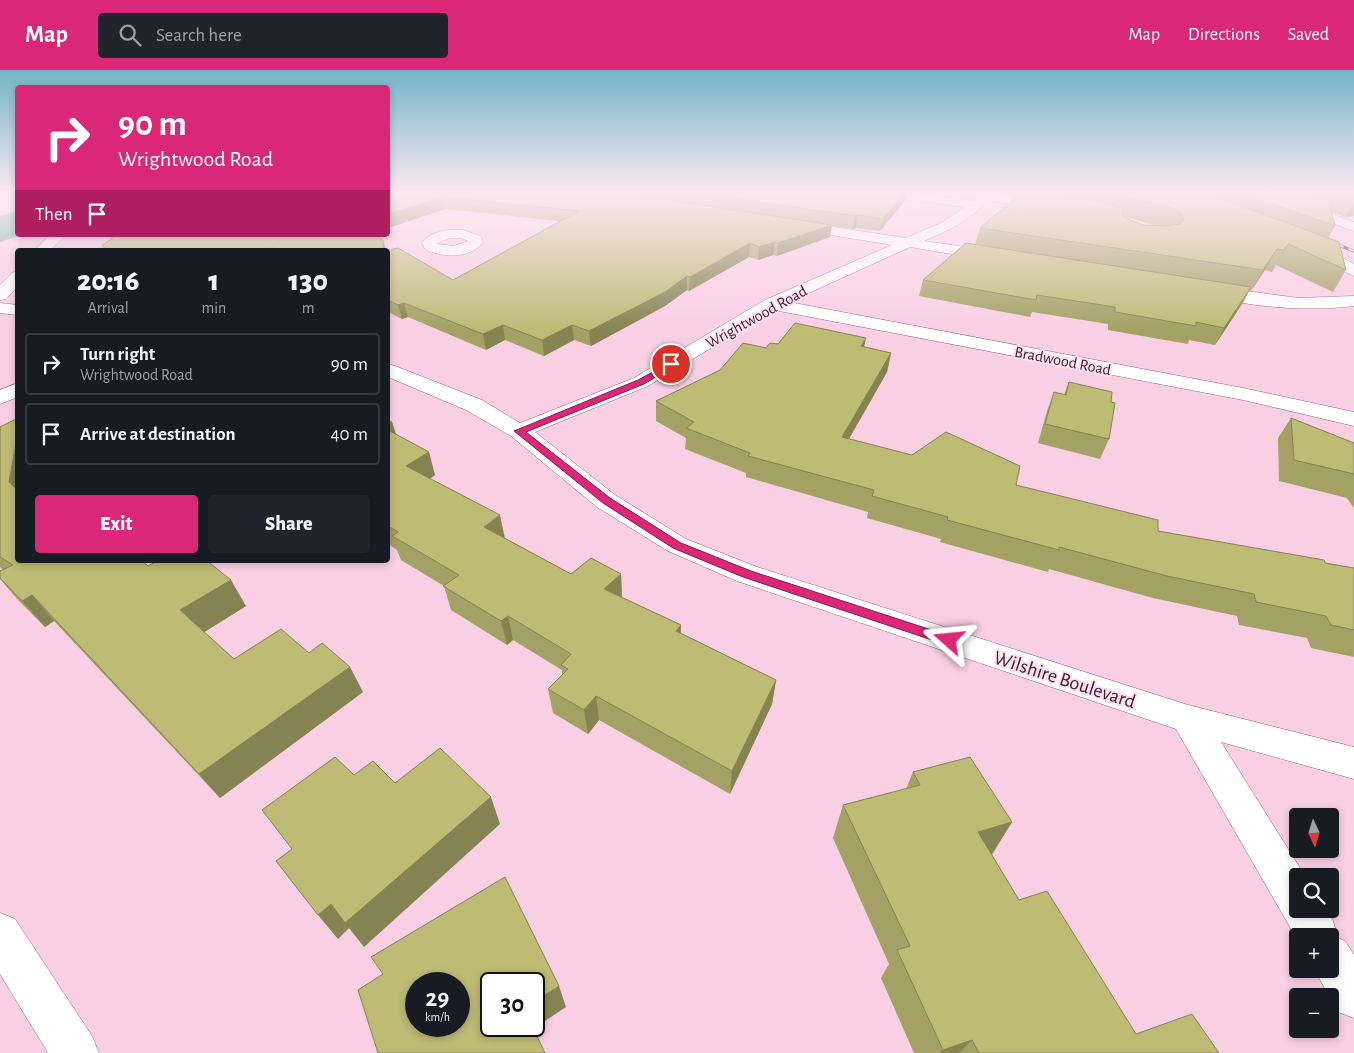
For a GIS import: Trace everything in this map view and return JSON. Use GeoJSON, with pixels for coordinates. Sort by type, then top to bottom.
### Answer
{"type":"FeatureCollection","features":[{"type":"Feature","properties":{"kind":"street"},"geometry":{"type":"LineString","coordinates":[[44,248],[56,238]]}},
{"type":"Feature","properties":{"kind":"street"},"geometry":{"type":"LineString","coordinates":[[878,238],[1007,258]]}},
{"type":"Feature","properties":{"kind":"street","name":"Wrightwood Road"},"geometry":{"type":"LineString","coordinates":[[519,431],[641,382],[771,304],[921,238]]}},
{"type":"Feature","properties":{"kind":"street"},"geometry":{"type":"LineString","coordinates":[[1300,245],[1327,255],[1354,271]]}},
{"type":"Feature","properties":{"kind":"street"},"geometry":{"type":"LineString","coordinates":[[414,252],[432,247]]}},
{"type":"Feature","properties":{"kind":"street"},"geometry":{"type":"LineString","coordinates":[[0,295],[15,279]]}},
{"type":"Feature","properties":{"kind":"street"},"geometry":{"type":"LineString","coordinates":[[1190,288],[1268,301],[1335,304],[1354,301]]}},
{"type":"Feature","properties":{"kind":"street","name":"Bradwood Road"},"geometry":{"type":"LineString","coordinates":[[771,304],[1243,394],[1354,419]]}},
{"type":"Feature","properties":{"kind":"street"},"geometry":{"type":"LineString","coordinates":[[0,308],[15,310]]}},
{"type":"Feature","properties":{"kind":"street","name":"Wilshire Boulevard"},"geometry":{"type":"LineString","coordinates":[[390,371],[474,405],[519,431],[606,501],[677,545],[747,574],[1188,719],[1354,763]]}},
{"type":"Feature","properties":{"kind":"street"},"geometry":{"type":"LineString","coordinates":[[0,398],[15,390]]}},
{"type":"Feature","properties":{"kind":"street"},"geometry":{"type":"LineString","coordinates":[[1188,719],[1289,887]]}},
{"type":"Feature","properties":{"kind":"street"},"geometry":{"type":"LineString","coordinates":[[0,934],[74,1053]]}},
{"type":"Feature","properties":{"kind":"street"},"geometry":{"type":"LineString","coordinates":[[1339,971],[1354,996]]}},
{"type":"Feature","properties":{"kind":"building"},"geometry":{"type":"Polygon","coordinates":[[[113,238],[380,238],[383,240],[383,248],[104,248],[102,245],[113,238]]]}},
{"type":"Feature","properties":{"kind":"building"},"geometry":{"type":"Polygon","coordinates":[[[530,238],[793,238],[759,247],[750,243],[690,277],[687,276],[665,292],[589,331],[572,325],[542,340],[503,325],[483,334],[404,303],[398,305],[390,301],[390,250],[398,248],[453,280],[530,238]]]}},
{"type":"Feature","properties":{"kind":"building"},"geometry":{"type":"Polygon","coordinates":[[[1047,238],[1328,238],[1339,242],[1346,270],[1288,244],[1284,250],[1277,249],[1263,270],[1047,238]]]}},
{"type":"Feature","properties":{"kind":"building"},"geometry":{"type":"Polygon","coordinates":[[[966,243],[1251,287],[1224,328],[1196,322],[1196,326],[1115,312],[1115,307],[1037,295],[1036,300],[923,280],[966,243]]]}},
{"type":"Feature","properties":{"kind":"building"},"geometry":{"type":"Polygon","coordinates":[[[795,323],[866,338],[861,346],[891,353],[842,437],[912,455],[946,432],[1020,466],[1016,485],[1158,520],[1158,531],[1324,560],[1325,563],[1354,568],[1354,630],[1331,625],[1326,616],[1256,602],[1254,594],[1167,576],[1059,547],[1059,550],[947,520],[948,517],[872,496],[874,490],[748,456],[750,453],[686,428],[694,422],[656,401],[720,370],[743,343],[766,348],[770,343],[778,344],[795,323]]]}},
{"type":"Feature","properties":{"kind":"building"},"geometry":{"type":"Polygon","coordinates":[[[1069,382],[1112,392],[1111,402],[1115,403],[1109,439],[1045,424],[1054,392],[1066,395],[1069,382]]]}},
{"type":"Feature","properties":{"kind":"building"},"geometry":{"type":"Polygon","coordinates":[[[1291,418],[1354,443],[1354,474],[1294,460],[1291,418]]]}},
{"type":"Feature","properties":{"kind":"building"},"geometry":{"type":"Polygon","coordinates":[[[15,420],[15,449],[9,482],[15,488],[15,563],[144,563],[148,566],[154,563],[210,563],[231,580],[180,610],[234,659],[281,629],[309,653],[322,643],[350,667],[199,774],[32,595],[22,601],[0,578],[0,571],[13,565],[0,557],[0,427],[15,420]]]}},
{"type":"Feature","properties":{"kind":"building"},"geometry":{"type":"Polygon","coordinates":[[[390,431],[429,452],[406,466],[500,515],[484,527],[571,574],[591,558],[621,574],[604,589],[681,625],[676,631],[776,680],[732,771],[596,696],[584,710],[548,689],[568,669],[561,665],[571,654],[508,616],[501,621],[443,586],[459,575],[392,536],[398,532],[390,527],[390,431]]]}},
{"type":"Feature","properties":{"kind":"building"},"geometry":{"type":"Polygon","coordinates":[[[440,748],[491,797],[345,923],[331,904],[318,915],[276,861],[292,849],[262,810],[335,757],[354,775],[373,761],[395,783],[440,748]]]}},
{"type":"Feature","properties":{"kind":"building"},"geometry":{"type":"Polygon","coordinates":[[[970,757],[1012,822],[978,832],[1019,900],[1047,891],[1136,1034],[1192,1014],[1219,1053],[979,1053],[972,1040],[943,1050],[897,950],[910,946],[843,805],[920,785],[913,772],[970,757]]]}},
{"type":"Feature","properties":{"kind":"building"},"geometry":{"type":"Polygon","coordinates":[[[505,877],[559,986],[545,995],[545,972],[480,972],[480,1037],[537,1037],[545,1053],[378,1053],[358,990],[383,974],[371,957],[505,877]]]}},
{"type":"Feature","properties":{"kind":"railway"},"geometry":{"type":"LineString","coordinates":[[1328,241],[1354,251]]}},
{"type":"Feature","properties":{"kind":"route"},"geometry":{"type":"LineString","coordinates":[[671,364],[641,382],[519,431],[606,501],[677,545],[747,574],[949,640]]}}]}
